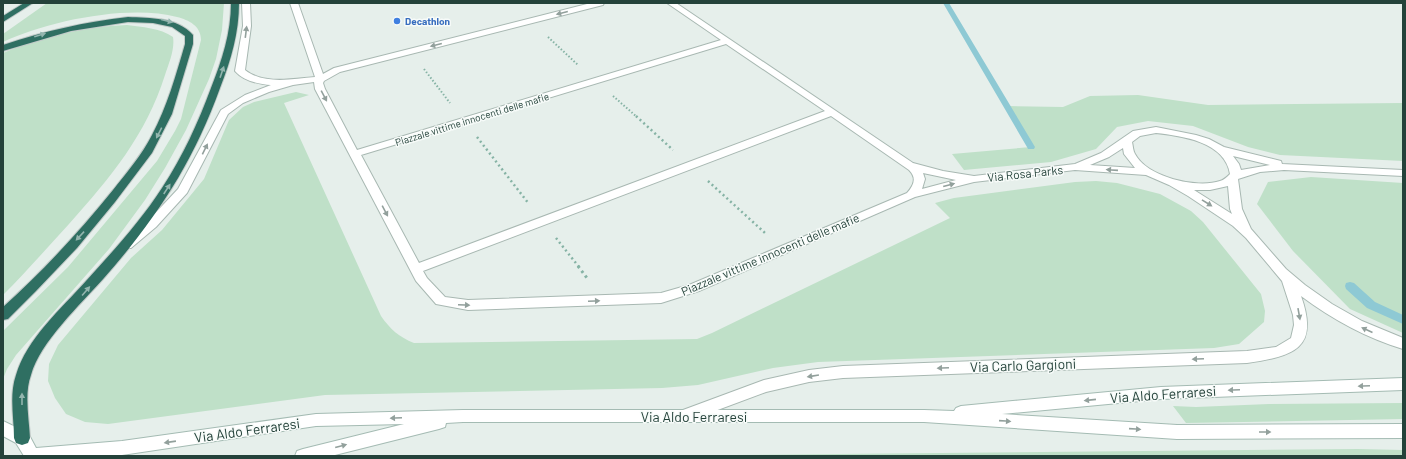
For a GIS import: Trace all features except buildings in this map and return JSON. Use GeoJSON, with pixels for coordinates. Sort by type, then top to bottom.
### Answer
{"type":"FeatureCollection","features":[{"type":"Feature","properties":{"kind":"highway"},"geometry":{"type":"LineString","coordinates":[[3,20],[29,3]]}},
{"type":"Feature","properties":{"kind":"highway"},"geometry":{"type":"LineString","coordinates":[[22,438],[23,375],[42,340],[118,252],[167,189],[195,138],[212,98],[228,54],[232,38],[235,3]]}},
{"type":"Feature","properties":{"kind":"highway"},"geometry":{"type":"LineString","coordinates":[[3,48],[69,26],[109,19],[138,18],[163,20],[173,22],[180,26],[189,35],[189,44],[168,110],[160,130],[149,150],[86,230],[3,315]]}},
{"type":"Feature","properties":{"kind":"main road"},"geometry":{"type":"LineString","coordinates":[[246,3],[247,26],[240,71],[250,79],[260,81],[292,82]]}},
{"type":"Feature","properties":{"kind":"main road","name":"Piazzale vittime innocenti delle mafie"},"geometry":{"type":"LineString","coordinates":[[294,3],[320,78],[318,83],[320,89],[422,281],[441,301],[451,304],[468,305],[661,298],[676,294],[911,194],[974,178]]}},
{"type":"Feature","properties":{"kind":"main road"},"geometry":{"type":"LineString","coordinates":[[118,252],[152,224],[184,191],[224,112],[231,106],[252,94],[292,82],[320,78],[337,70],[600,3]]}},
{"type":"Feature","properties":{"kind":"main road"},"geometry":{"type":"LineString","coordinates":[[671,3],[909,164],[932,173],[948,177],[974,178]]}},
{"type":"Feature","properties":{"kind":"main road","name":"Piazzale vittime innocenti delle mafie"},"geometry":{"type":"LineString","coordinates":[[354,154],[728,41]]}},
{"type":"Feature","properties":{"kind":"main road"},"geometry":{"type":"LineString","coordinates":[[416,269],[832,112]]}},
{"type":"Feature","properties":{"kind":"main road","name":"Via Carlo Gargioni"},"geometry":{"type":"LineString","coordinates":[[1245,230],[1236,210],[1235,164],[1220,149],[1196,137],[1170,131],[1156,130],[1137,133],[1127,141],[1126,148],[1129,157],[1138,165],[1149,172],[1174,183],[1226,214],[1245,230],[1287,277],[1348,320],[1367,330],[1403,344]]}},
{"type":"Feature","properties":{"kind":"main road","name":"Via Rosa Parks"},"geometry":{"type":"LineString","coordinates":[[1075,167],[1105,155],[1127,141]]}},
{"type":"Feature","properties":{"kind":"main road"},"geometry":{"type":"LineString","coordinates":[[1220,149],[1254,159],[1296,166],[1403,173]]}},
{"type":"Feature","properties":{"kind":"main road"},"geometry":{"type":"LineString","coordinates":[[909,164],[920,176],[920,183],[917,189],[911,194]]}},
{"type":"Feature","properties":{"kind":"main road"},"geometry":{"type":"LineString","coordinates":[[1235,177],[1248,171],[1264,168],[1296,166]]}},
{"type":"Feature","properties":{"kind":"main road","name":"Via Rosa Parks"},"geometry":{"type":"LineString","coordinates":[[974,178],[1075,167],[1149,172]]}},
{"type":"Feature","properties":{"kind":"main road","name":"Via Carlo Gargioni"},"geometry":{"type":"LineString","coordinates":[[1174,183],[1205,187],[1219,186],[1227,183],[1235,177]]}},
{"type":"Feature","properties":{"kind":"main road","name":"Via Carlo Gargioni"},"geometry":{"type":"LineString","coordinates":[[686,416],[764,386],[809,376],[844,372],[1247,357],[1275,352],[1289,347],[1298,341],[1301,329],[1298,304],[1287,277]]}},
{"type":"Feature","properties":{"kind":"main road","name":"Via Aldo Ferraresi"},"geometry":{"type":"LineString","coordinates":[[924,416],[1161,393],[1403,384]]}},
{"type":"Feature","properties":{"kind":"main road","name":"Via Aldo Ferraresi"},"geometry":{"type":"LineString","coordinates":[[22,438],[32,456],[122,448],[316,420],[463,416],[924,416],[1177,432],[1403,431]]}},
{"type":"Feature","properties":{"kind":"main road","name":"Via Aldo Ferraresi"},"geometry":{"type":"LineString","coordinates":[[303,456],[463,416]]}},
{"type":"Feature","properties":{"kind":"main road"},"geometry":{"type":"LineString","coordinates":[[3,428],[22,438]]}},
{"type":"Feature","properties":{"kind":"path"},"geometry":{"type":"LineString","coordinates":[[530,21],[784,249]]}},
{"type":"Feature","properties":{"kind":"path"},"geometry":{"type":"LineString","coordinates":[[410,52],[605,301]]}},
{"type":"Feature","properties":{"kind":"green space"},"geometry":{"type":"Polygon","coordinates":[[[47,3],[224,3],[222,30],[216,59],[209,79],[186,130],[165,168],[145,200],[109,249],[16,355],[7,369],[3,379],[3,331],[68,267],[157,161],[181,119],[201,40],[197,27],[186,20],[158,13],[136,12],[65,21],[21,34],[3,42],[3,34],[47,3]]]}},
{"type":"Feature","properties":{"kind":"green space"},"geometry":{"type":"Polygon","coordinates":[[[127,25],[157,30],[173,37],[170,61],[148,117],[126,154],[113,172],[45,251],[3,295],[3,53],[64,33],[127,25]]]}},
{"type":"Feature","properties":{"kind":"green space"},"geometry":{"type":"Polygon","coordinates":[[[296,92],[309,95],[284,103],[381,316],[395,332],[414,343],[697,339],[950,218],[935,203],[954,198],[1075,182],[1096,181],[1117,183],[1160,194],[1191,211],[1203,222],[1261,294],[1265,311],[1264,322],[1239,344],[1214,348],[818,362],[773,368],[698,385],[662,388],[325,395],[108,424],[85,422],[66,414],[55,398],[48,381],[49,364],[58,345],[131,258],[162,230],[204,179],[229,120],[243,107],[254,102],[296,92]]]}},
{"type":"Feature","properties":{"kind":"green space"},"geometry":{"type":"Polygon","coordinates":[[[1138,95],[1208,105],[1403,103],[1403,161],[1280,155],[1248,147],[1193,126],[1148,121],[1117,127],[1096,149],[1051,162],[964,170],[952,154],[1031,147],[1008,106],[1063,107],[1090,96],[1138,95]]]}},
{"type":"Feature","properties":{"kind":"green space"},"geometry":{"type":"Polygon","coordinates":[[[1311,177],[1403,183],[1403,333],[1350,309],[1293,251],[1257,204],[1268,182],[1311,177]]]}},
{"type":"Feature","properties":{"kind":"green space"},"geometry":{"type":"Polygon","coordinates":[[[1403,403],[1403,419],[1186,423],[1173,406],[1196,407],[1269,404],[1403,403]]]}},
{"type":"Feature","properties":{"kind":"green space"},"geometry":{"type":"Polygon","coordinates":[[[1358,449],[1403,450],[1403,456],[619,456],[1358,449]]]}},
{"type":"Feature","properties":{"kind":"waterway"},"geometry":{"type":"LineString","coordinates":[[946,3],[1031,147]]}},
{"type":"Feature","properties":{"kind":"waterway"},"geometry":{"type":"LineString","coordinates":[[1350,286],[1371,305],[1403,320]]}},
{"type":"Feature","properties":{"kind":"place","name":"Decathlon"},"geometry":{"type":"Point","coordinates":[397,21]}}]}
